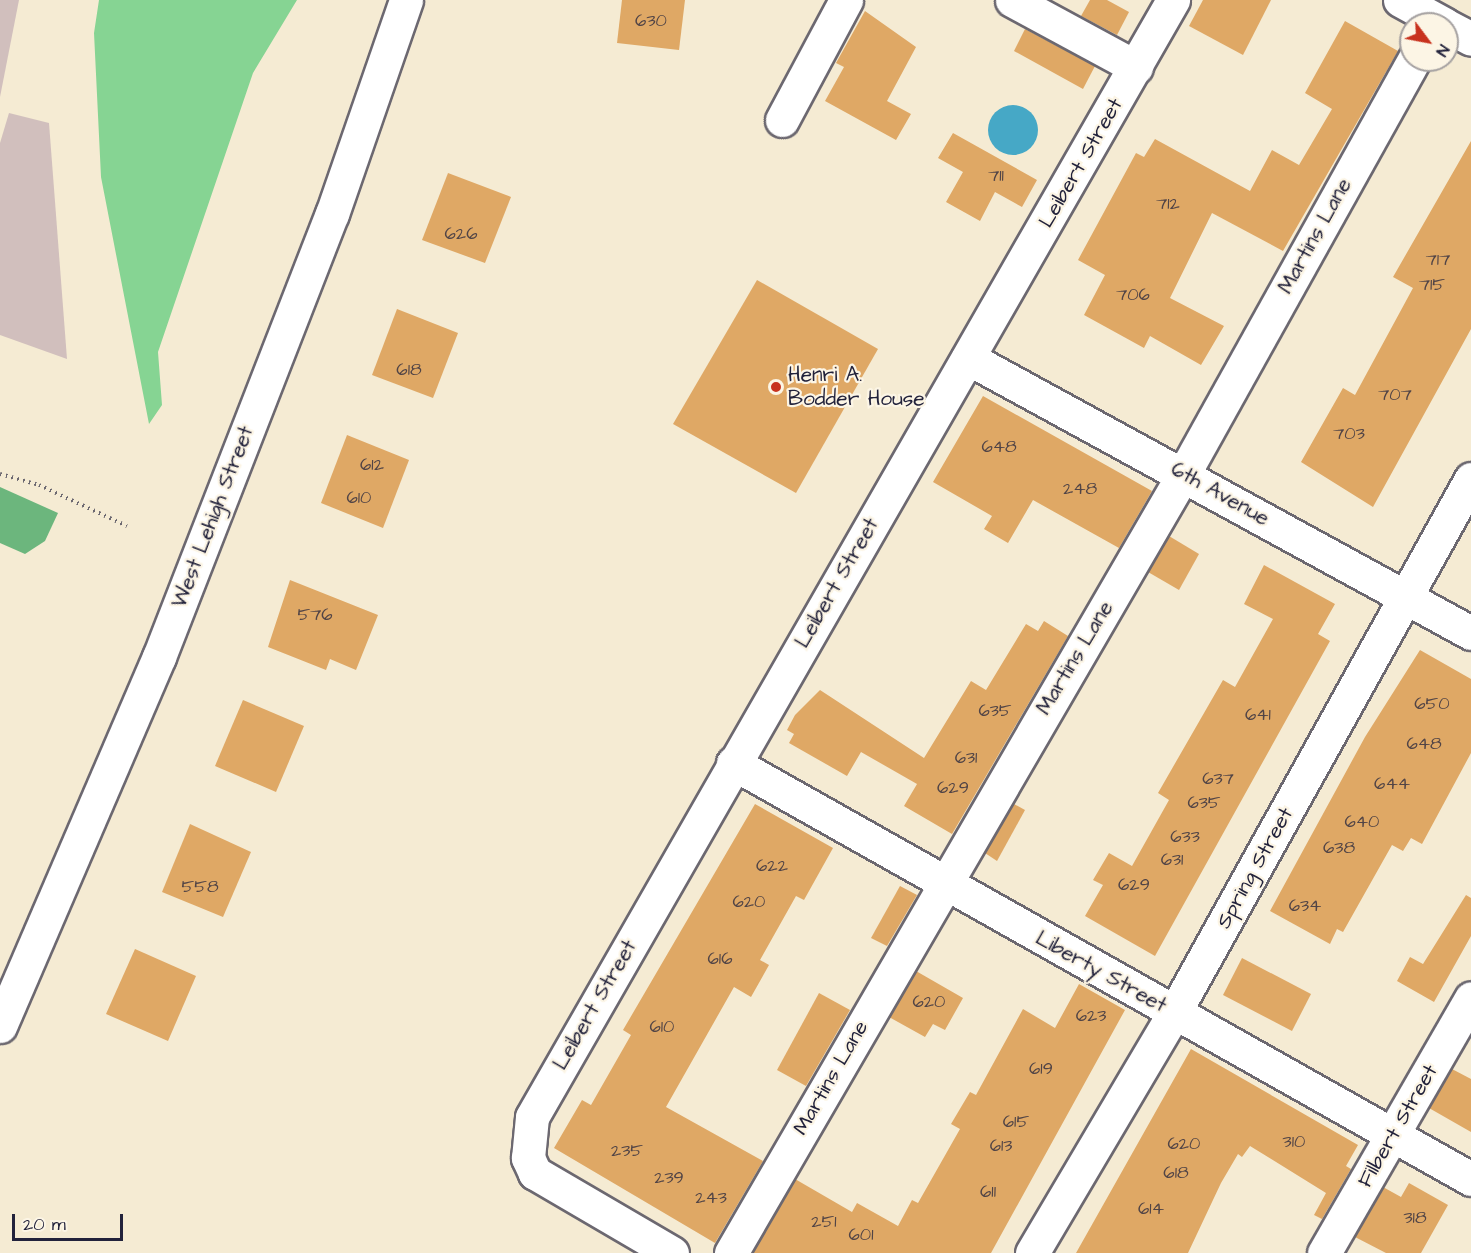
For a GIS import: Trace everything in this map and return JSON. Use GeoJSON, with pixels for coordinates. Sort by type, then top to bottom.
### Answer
{"type":"FeatureCollection","features":[{"type":"Feature","properties":{"kind":"street","name":"West Lehigh Street"},"geometry":{"type":"LineString","coordinates":[[0,1026],[159,657],[332,214],[406,0]]}},
{"type":"Feature","properties":{"kind":"street"},"geometry":{"type":"LineString","coordinates":[[782,120],[846,0]]}},
{"type":"Feature","properties":{"kind":"street"},"geometry":{"type":"LineString","coordinates":[[1012,0],[1136,67]]}},
{"type":"Feature","properties":{"kind":"street","name":"Leibert Street"},"geometry":{"type":"LineString","coordinates":[[672,1253],[535,1173],[528,1158],[532,1117],[733,763],[1173,0]]}},
{"type":"Feature","properties":{"kind":"street"},"geometry":{"type":"LineString","coordinates":[[1400,0],[1427,12]]}},
{"type":"Feature","properties":{"kind":"street","name":"Martins Lane"},"geometry":{"type":"LineString","coordinates":[[731,1253],[942,882],[1184,473],[1407,72]]}},
{"type":"Feature","properties":{"kind":"street","name":"6th Avenue"},"geometry":{"type":"LineString","coordinates":[[968,358],[1184,473],[1471,633]]}},
{"type":"Feature","properties":{"kind":"street","name":"Spring Street"},"geometry":{"type":"LineString","coordinates":[[1032,1253],[1174,1013],[1471,479]]}},
{"type":"Feature","properties":{"kind":"street","name":"Liberty Street"},"geometry":{"type":"LineString","coordinates":[[733,763],[1471,1179]]}},
{"type":"Feature","properties":{"kind":"street","name":"Filbert Street"},"geometry":{"type":"LineString","coordinates":[[1324,1253],[1471,998]]}},
{"type":"Feature","properties":{"kind":"path"},"geometry":{"type":"LineString","coordinates":[[0,474],[39,485],[128,526]]}},
{"type":"Feature","properties":{"kind":"shaded area"},"geometry":{"type":"Polygon","coordinates":[[[0,0],[19,0],[0,97],[0,0]]]}},
{"type":"Feature","properties":{"kind":"shaded area"},"geometry":{"type":"Polygon","coordinates":[[[9,113],[49,123],[67,359],[0,335],[0,143],[9,113]]]}},
{"type":"Feature","properties":{"kind":"green space"},"geometry":{"type":"Polygon","coordinates":[[[99,0],[297,0],[253,73],[158,352],[162,405],[149,424],[101,177],[94,33],[99,0]]]}},
{"type":"Feature","properties":{"kind":"green space"},"geometry":{"type":"Polygon","coordinates":[[[0,487],[58,513],[45,541],[25,554],[0,543],[0,487]]]}},
{"type":"Feature","properties":{"kind":"water"},"geometry":{"type":"Polygon","coordinates":[[[1013,105],[1022,107],[1033,116],[1038,130],[1036,139],[1027,150],[1013,155],[1004,153],[993,144],[988,130],[990,121],[999,110],[1013,105]]]}},
{"type":"Feature","properties":{"kind":"building"},"geometry":{"type":"Polygon","coordinates":[[[622,0],[685,0],[679,50],[617,43],[622,0]]]}},
{"type":"Feature","properties":{"kind":"building"},"geometry":{"type":"Polygon","coordinates":[[[1090,0],[1107,0],[1129,12],[1117,35],[1081,16],[1090,0]]]}},
{"type":"Feature","properties":{"kind":"building"},"geometry":{"type":"Polygon","coordinates":[[[1203,0],[1271,0],[1243,55],[1189,26],[1203,0]]]}},
{"type":"Feature","properties":{"kind":"building"},"geometry":{"type":"Polygon","coordinates":[[[865,11],[916,47],[887,101],[911,114],[896,140],[825,101],[844,67],[836,63],[865,11]]]}},
{"type":"Feature","properties":{"kind":"building"},"geometry":{"type":"Polygon","coordinates":[[[1345,21],[1398,51],[1283,251],[1212,213],[1170,298],[1224,326],[1201,365],[1150,336],[1144,348],[1084,315],[1105,275],[1078,260],[1136,153],[1144,157],[1155,139],[1250,191],[1272,150],[1299,165],[1332,109],[1305,93],[1345,21]]]}},
{"type":"Feature","properties":{"kind":"building"},"geometry":{"type":"Polygon","coordinates":[[[1025,29],[1095,66],[1083,89],[1014,51],[1025,29]]]}},
{"type":"Feature","properties":{"kind":"building"},"geometry":{"type":"Polygon","coordinates":[[[953,133],[1037,180],[1022,207],[995,192],[980,221],[946,202],[963,172],[938,158],[953,133]]]}},
{"type":"Feature","properties":{"kind":"building"},"geometry":{"type":"Polygon","coordinates":[[[1471,141],[1471,329],[1373,507],[1301,462],[1343,388],[1355,395],[1413,288],[1393,277],[1471,141]]]}},
{"type":"Feature","properties":{"kind":"building"},"geometry":{"type":"Polygon","coordinates":[[[448,173],[511,197],[485,263],[422,240],[448,173]]]}},
{"type":"Feature","properties":{"kind":"building","name":"Henri A. Bodder House"},"geometry":{"type":"Polygon","coordinates":[[[757,280],[878,349],[796,493],[673,424],[757,280]]]}},
{"type":"Feature","properties":{"kind":"building"},"geometry":{"type":"Polygon","coordinates":[[[397,309],[458,333],[433,398],[372,375],[397,309]]]}},
{"type":"Feature","properties":{"kind":"building"},"geometry":{"type":"Polygon","coordinates":[[[983,396],[1152,491],[1119,548],[1033,500],[1008,543],[984,529],[992,516],[933,482],[983,396]]]}},
{"type":"Feature","properties":{"kind":"building"},"geometry":{"type":"Polygon","coordinates":[[[347,435],[409,460],[383,528],[321,503],[347,435]]]}},
{"type":"Feature","properties":{"kind":"building"},"geometry":{"type":"Polygon","coordinates":[[[1169,536],[1199,554],[1179,590],[1148,572],[1169,536]]]}},
{"type":"Feature","properties":{"kind":"building"},"geometry":{"type":"Polygon","coordinates":[[[1264,565],[1335,604],[1318,634],[1330,641],[1155,956],[1085,916],[1103,885],[1093,880],[1109,853],[1132,866],[1169,800],[1158,793],[1223,680],[1235,687],[1273,619],[1244,604],[1264,565]]]}},
{"type":"Feature","properties":{"kind":"building"},"geometry":{"type":"Polygon","coordinates":[[[290,580],[378,615],[356,670],[330,659],[326,670],[268,647],[290,580]]]}},
{"type":"Feature","properties":{"kind":"building"},"geometry":{"type":"Polygon","coordinates":[[[1044,621],[1068,636],[952,834],[904,806],[917,784],[861,752],[847,776],[789,743],[794,734],[787,730],[795,715],[820,690],[924,758],[971,681],[986,690],[1026,624],[1038,631],[1044,621]]]}},
{"type":"Feature","properties":{"kind":"building"},"geometry":{"type":"Polygon","coordinates":[[[1420,650],[1471,679],[1471,753],[1422,844],[1411,838],[1403,851],[1392,845],[1343,932],[1337,929],[1330,944],[1270,911],[1365,737],[1420,650]]]}},
{"type":"Feature","properties":{"kind":"building"},"geometry":{"type":"Polygon","coordinates":[[[243,700],[304,726],[276,792],[215,766],[243,700]]]}},
{"type":"Feature","properties":{"kind":"building"},"geometry":{"type":"Polygon","coordinates":[[[755,804],[833,848],[804,900],[796,896],[760,960],[769,965],[751,997],[734,987],[666,1107],[763,1161],[715,1243],[554,1148],[582,1100],[591,1105],[631,1035],[623,1030],[755,804]]]}},
{"type":"Feature","properties":{"kind":"building"},"geometry":{"type":"Polygon","coordinates":[[[1014,804],[1025,810],[997,861],[985,853],[1014,804]]]}},
{"type":"Feature","properties":{"kind":"building"},"geometry":{"type":"Polygon","coordinates":[[[190,824],[251,852],[223,917],[162,892],[190,824]]]}},
{"type":"Feature","properties":{"kind":"building"},"geometry":{"type":"Polygon","coordinates":[[[900,886],[917,895],[887,946],[871,938],[900,886]]]}},
{"type":"Feature","properties":{"kind":"building"},"geometry":{"type":"Polygon","coordinates":[[[1466,895],[1471,898],[1471,936],[1434,1002],[1397,981],[1410,957],[1423,964],[1466,895]]]}},
{"type":"Feature","properties":{"kind":"building"},"geometry":{"type":"Polygon","coordinates":[[[135,949],[196,976],[168,1041],[106,1014],[135,949]]]}},
{"type":"Feature","properties":{"kind":"building"},"geometry":{"type":"Polygon","coordinates":[[[1242,958],[1311,994],[1292,1031],[1223,995],[1242,958]]]}},
{"type":"Feature","properties":{"kind":"building"},"geometry":{"type":"Polygon","coordinates":[[[916,971],[963,998],[945,1030],[933,1024],[925,1037],[889,1017],[916,971]]]}},
{"type":"Feature","properties":{"kind":"building"},"geometry":{"type":"Polygon","coordinates":[[[1079,984],[1125,1010],[991,1253],[753,1253],[795,1179],[852,1212],[857,1203],[898,1226],[912,1200],[918,1203],[960,1129],[951,1124],[970,1092],[976,1095],[1023,1009],[1055,1028],[1079,984]]]}},
{"type":"Feature","properties":{"kind":"building"},"geometry":{"type":"Polygon","coordinates":[[[819,993],[850,1010],[806,1086],[777,1070],[819,993]]]}},
{"type":"Feature","properties":{"kind":"building"},"geometry":{"type":"Polygon","coordinates":[[[1191,1049],[1358,1145],[1346,1166],[1351,1169],[1322,1219],[1314,1215],[1326,1193],[1250,1146],[1242,1157],[1238,1154],[1221,1183],[1188,1253],[1076,1253],[1191,1049]]]}},
{"type":"Feature","properties":{"kind":"building"},"geometry":{"type":"Polygon","coordinates":[[[1452,1069],[1471,1079],[1471,1132],[1429,1108],[1452,1069]]]}},
{"type":"Feature","properties":{"kind":"building"},"geometry":{"type":"Polygon","coordinates":[[[1409,1183],[1448,1205],[1421,1253],[1386,1253],[1355,1237],[1383,1187],[1401,1197],[1409,1183]]]}},
{"type":"Feature","properties":{"kind":"place","name":"Henri A. Bodder House"},"geometry":{"type":"Point","coordinates":[776,387]}}]}
